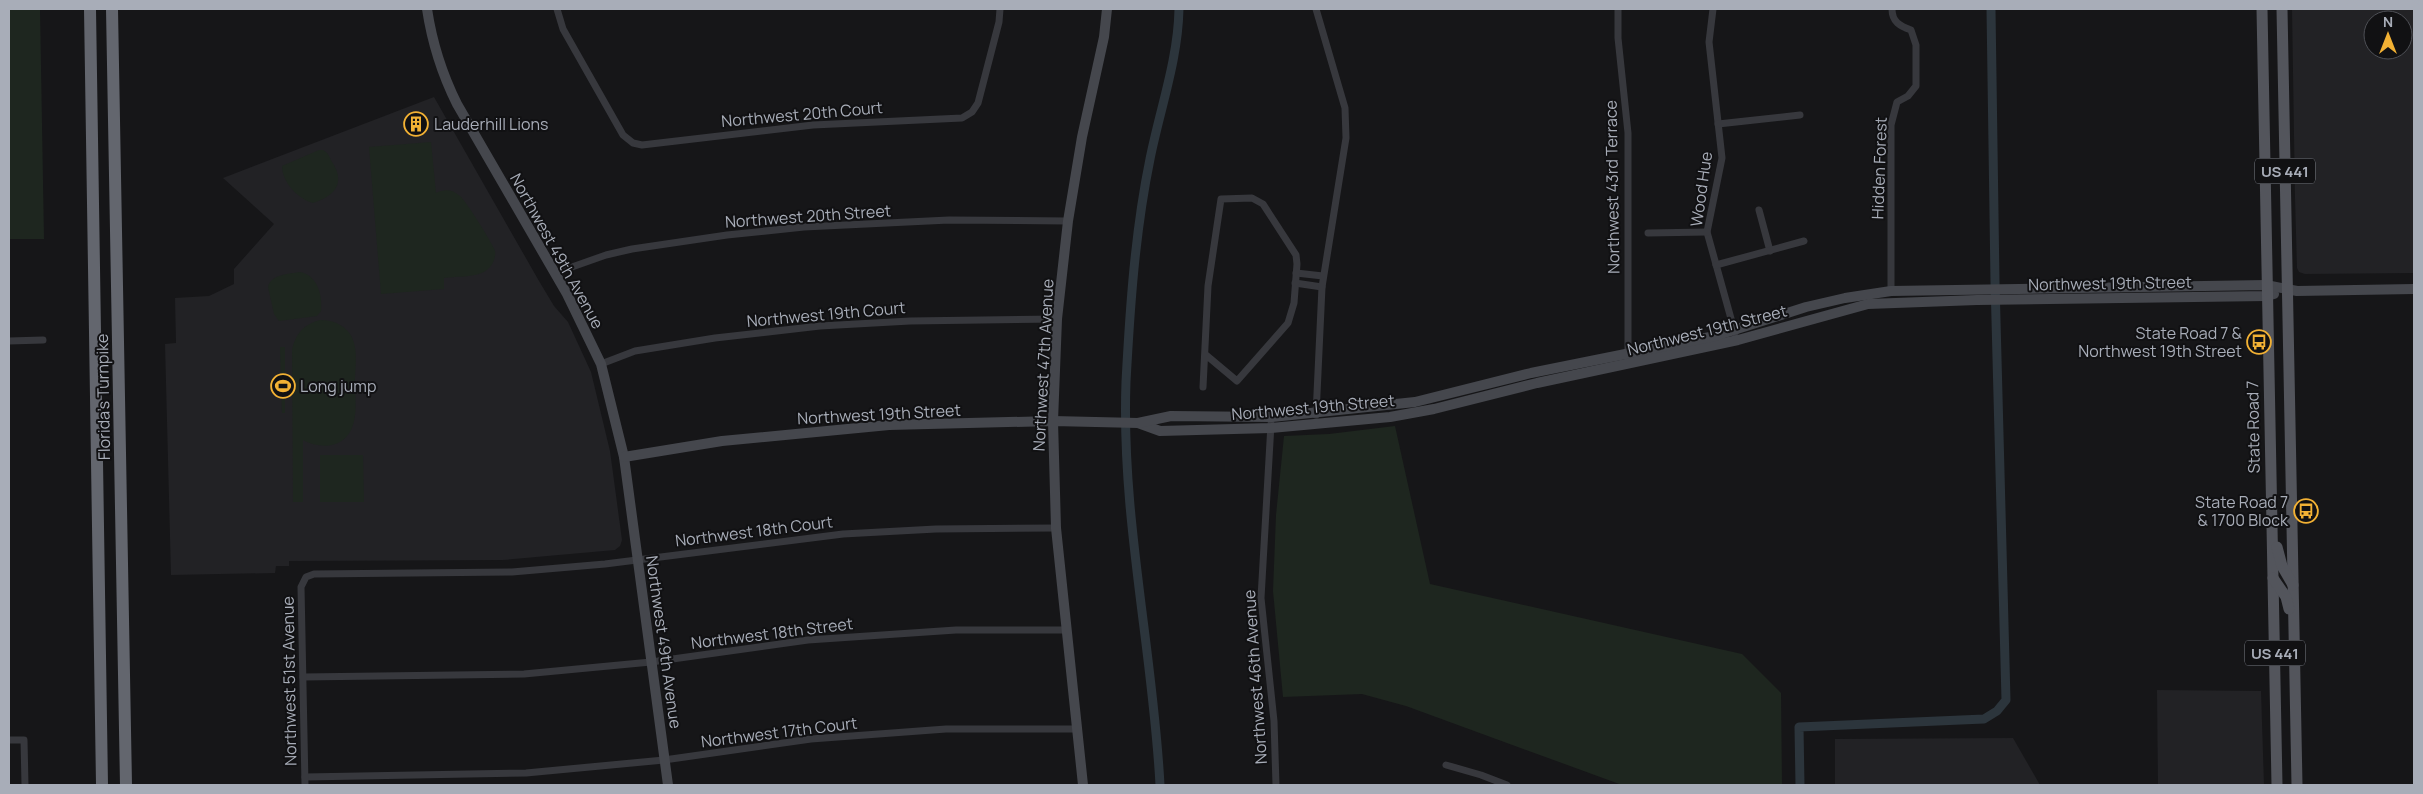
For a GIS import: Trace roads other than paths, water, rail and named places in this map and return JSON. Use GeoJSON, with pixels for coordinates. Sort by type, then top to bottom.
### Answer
{"type":"FeatureCollection","features":[{"type":"Feature","properties":{"kind":"highway","name":"Florida's Turnpike"},"geometry":{"type":"LineString","coordinates":[[90,9],[102,785]]}},
{"type":"Feature","properties":{"kind":"highway","name":"Florida's Turnpike"},"geometry":{"type":"LineString","coordinates":[[112,9],[126,785]]}},
{"type":"Feature","properties":{"kind":"main road","name":"State Road 7"},"geometry":{"type":"LineString","coordinates":[[2262,9],[2277,785]]}},
{"type":"Feature","properties":{"kind":"main road","name":"US 441"},"geometry":{"type":"LineString","coordinates":[[2282,9],[2297,785]]}},
{"type":"Feature","properties":{"kind":"main road"},"geometry":{"type":"LineString","coordinates":[[2272,526],[2282,566],[2293,584]]}},
{"type":"Feature","properties":{"kind":"main road"},"geometry":{"type":"LineString","coordinates":[[2273,578],[2286,596],[2294,628]]}},
{"type":"Feature","properties":{"kind":"main road"},"geometry":{"type":"LineString","coordinates":[[2275,683],[2284,718],[2296,728]]}},
{"type":"Feature","properties":{"kind":"street","name":"Northwest 49th Avenue"},"geometry":{"type":"LineString","coordinates":[[427,9],[430,31],[448,84],[457,104],[555,273],[601,364],[624,457],[668,785]]}},
{"type":"Feature","properties":{"kind":"street","name":"Northwest 20th Court"},"geometry":{"type":"LineString","coordinates":[[558,9],[563,28],[623,136],[633,143],[642,145],[813,125],[962,118],[972,112],[978,103],[999,22],[1000,9]]}},
{"type":"Feature","properties":{"kind":"street","name":"Northwest 47th Avenue"},"geometry":{"type":"LineString","coordinates":[[1082,785],[1078,729],[1056,528],[1053,421],[1058,320],[1068,221],[1082,137],[1104,37],[1107,9]]}},
{"type":"Feature","properties":{"kind":"street"},"geometry":{"type":"LineString","coordinates":[[1315,419],[1323,276],[1346,138],[1345,108],[1316,9]]}},
{"type":"Feature","properties":{"kind":"street","name":"Northwest 43rd Terrace"},"geometry":{"type":"LineString","coordinates":[[1618,9],[1618,38],[1628,134],[1629,360]]}},
{"type":"Feature","properties":{"kind":"street","name":"Wood Hue"},"geometry":{"type":"LineString","coordinates":[[1713,9],[1709,42],[1722,158],[1707,232],[1736,336]]}},
{"type":"Feature","properties":{"kind":"street","name":"Hidden Forest"},"geometry":{"type":"LineString","coordinates":[[1890,291],[1891,125],[1897,102],[1908,96],[1916,86],[1916,45],[1911,30],[1898,26],[1892,15],[1892,9]]}},
{"type":"Feature","properties":{"kind":"street"},"geometry":{"type":"LineString","coordinates":[[1718,124],[1800,115]]}},
{"type":"Feature","properties":{"kind":"street"},"geometry":{"type":"LineString","coordinates":[[1203,387],[1208,286],[1221,200],[1252,198],[1263,204],[1296,255],[1294,303],[1288,323],[1237,381],[1206,355]]}},
{"type":"Feature","properties":{"kind":"street"},"geometry":{"type":"LineString","coordinates":[[1759,210],[1770,250]]}},
{"type":"Feature","properties":{"kind":"street","name":"Northwest 20th Street"},"geometry":{"type":"LineString","coordinates":[[555,273],[606,255],[632,249],[804,227],[949,220],[1068,221]]}},
{"type":"Feature","properties":{"kind":"street"},"geometry":{"type":"LineString","coordinates":[[1648,233],[1707,232]]}},
{"type":"Feature","properties":{"kind":"street"},"geometry":{"type":"LineString","coordinates":[[1716,265],[1804,241]]}},
{"type":"Feature","properties":{"kind":"street"},"geometry":{"type":"LineString","coordinates":[[1296,273],[1323,276]]}},
{"type":"Feature","properties":{"kind":"street"},"geometry":{"type":"LineString","coordinates":[[1295,282],[1322,287]]}},
{"type":"Feature","properties":{"kind":"street","name":"Northwest 19th Street"},"geometry":{"type":"LineString","coordinates":[[1736,336],[1806,307],[1890,291],[2014,288],[2414,289]]}},
{"type":"Feature","properties":{"kind":"street","name":"Northwest 19th Street"},"geometry":{"type":"LineString","coordinates":[[624,457],[722,442],[889,425],[1053,421],[1138,422],[1171,416],[1315,419],[1390,417],[1416,407],[1531,373],[1629,360],[1868,304],[2266,290]]}},
{"type":"Feature","properties":{"kind":"street","name":"Northwest 19th Court"},"geometry":{"type":"LineString","coordinates":[[601,364],[635,351],[714,338],[820,326],[910,321],[1058,320]]}},
{"type":"Feature","properties":{"kind":"street"},"geometry":{"type":"LineString","coordinates":[[9,341],[43,340]]}},
{"type":"Feature","properties":{"kind":"street","name":"Northwest 46th Avenue"},"geometry":{"type":"LineString","coordinates":[[1272,417],[1261,598],[1274,721],[1276,785]]}},
{"type":"Feature","properties":{"kind":"street","name":"Northwest 19th Street"},"geometry":{"type":"LineString","coordinates":[[1138,422],[1160,431],[1271,428],[1315,419]]}},
{"type":"Feature","properties":{"kind":"street","name":"Northwest 18th Court"},"geometry":{"type":"LineString","coordinates":[[306,577],[314,574],[512,572],[637,560],[843,534],[936,529],[1056,528]]}},
{"type":"Feature","properties":{"kind":"street","name":"Northwest 51st Avenue"},"geometry":{"type":"LineString","coordinates":[[305,781],[301,587],[306,577]]}},
{"type":"Feature","properties":{"kind":"street","name":"Northwest 18th Street"},"geometry":{"type":"LineString","coordinates":[[303,677],[524,674],[651,662],[808,640],[956,630],[1066,630]]}},
{"type":"Feature","properties":{"kind":"street","name":"Northwest 17th Court"},"geometry":{"type":"LineString","coordinates":[[305,781],[526,773],[664,760],[830,738],[946,729],[1078,729]]}},
{"type":"Feature","properties":{"kind":"street"},"geometry":{"type":"LineString","coordinates":[[9,740],[24,740],[25,785]]}},
{"type":"Feature","properties":{"kind":"street"},"geometry":{"type":"LineString","coordinates":[[1446,765],[1507,785]]}},
{"type":"Feature","properties":{"kind":"waterway"},"geometry":{"type":"LineString","coordinates":[[1160,785],[1151,684],[1128,483],[1126,382],[1131,298],[1140,214],[1150,159],[1172,66],[1179,9]]}},
{"type":"Feature","properties":{"kind":"waterway"},"geometry":{"type":"LineString","coordinates":[[1800,785],[1799,727],[1984,719],[1997,711],[2006,700],[1995,282],[1991,9]]}},
{"type":"Feature","properties":{"kind":"place","name":"Lauderhill Lions"},"geometry":{"type":"Point","coordinates":[416,124]}},
{"type":"Feature","properties":{"kind":"place","name":"State Road 7 & Northwest 19th Street"},"geometry":{"type":"Point","coordinates":[2259,342]}},
{"type":"Feature","properties":{"kind":"place","name":"Long jump"},"geometry":{"type":"Point","coordinates":[283,386]}},
{"type":"Feature","properties":{"kind":"place","name":"State Road 7 & 1700 Block"},"geometry":{"type":"Point","coordinates":[2306,511]}}]}
